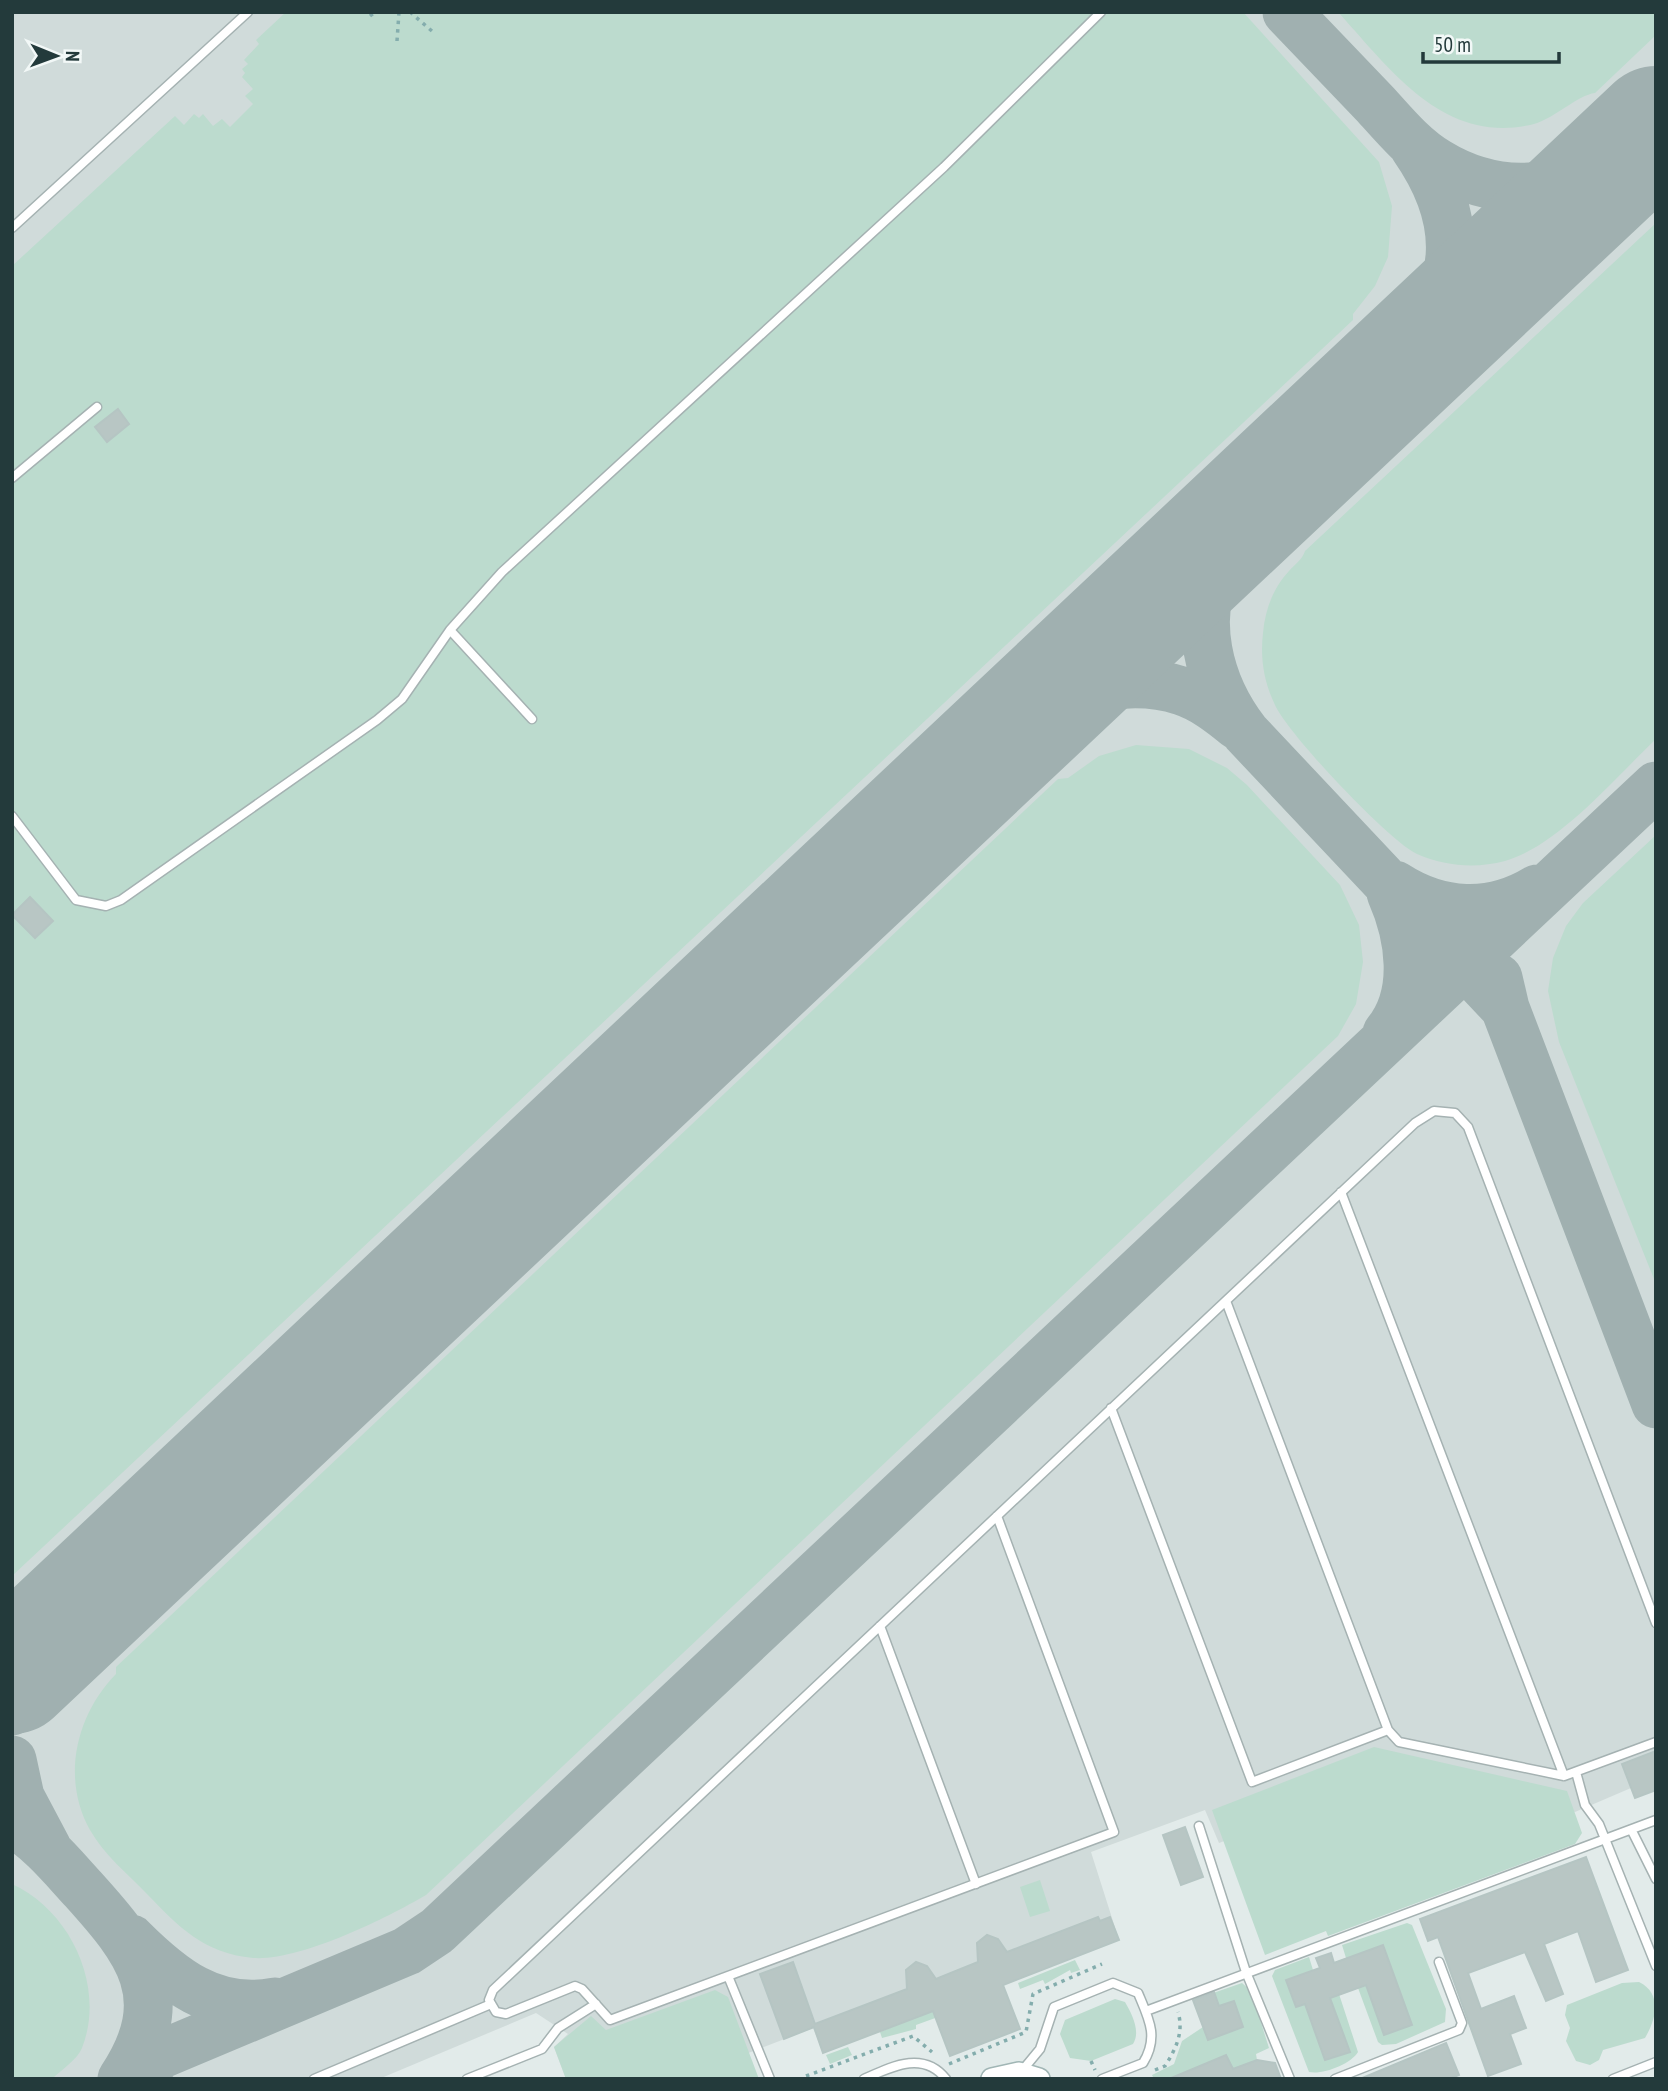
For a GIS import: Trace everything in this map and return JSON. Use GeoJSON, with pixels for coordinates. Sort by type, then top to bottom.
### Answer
{"type":"FeatureCollection","features":[{"type":"Feature","properties":{"kind":"main road"},"geometry":{"type":"LineString","coordinates":[[992,2079],[1029,2076]]}},
{"type":"Feature","properties":{"kind":"lane"},"geometry":{"type":"LineString","coordinates":[[12,228],[248,12]]}},
{"type":"Feature","properties":{"kind":"lane"},"geometry":{"type":"LineString","coordinates":[[12,816],[76,900],[106,906],[121,901],[377,720],[402,699],[450,630],[502,572],[944,166],[1101,12]]}},
{"type":"Feature","properties":{"kind":"lane"},"geometry":{"type":"LineString","coordinates":[[12,478],[97,407]]}},
{"type":"Feature","properties":{"kind":"lane"},"geometry":{"type":"LineString","coordinates":[[450,630],[532,719]]}},
{"type":"Feature","properties":{"kind":"lane"},"geometry":{"type":"LineString","coordinates":[[997,1516],[1114,1832],[610,2020],[582,1989],[575,1986],[506,2014],[496,2012],[491,2004],[493,1990],[1341,1192],[1426,1114],[1447,1111],[1461,1117],[1468,1127],[1656,1623]]}},
{"type":"Feature","properties":{"kind":"lane"},"geometry":{"type":"LineString","coordinates":[[1341,1192],[1564,1776]]}},
{"type":"Feature","properties":{"kind":"lane"},"geometry":{"type":"LineString","coordinates":[[1226,1301],[1388,1730],[1399,1742],[1564,1776],[1656,1742]]}},
{"type":"Feature","properties":{"kind":"lane"},"geometry":{"type":"LineString","coordinates":[[1111,1408],[1252,1782],[1388,1730]]}},
{"type":"Feature","properties":{"kind":"lane"},"geometry":{"type":"LineString","coordinates":[[880,1626],[976,1884]]}},
{"type":"Feature","properties":{"kind":"lane"},"geometry":{"type":"LineString","coordinates":[[1576,1772],[1585,1805],[1606,1840],[1656,1966]]}},
{"type":"Feature","properties":{"kind":"lane"},"geometry":{"type":"LineString","coordinates":[[1146,2011],[1656,1820]]}},
{"type":"Feature","properties":{"kind":"lane"},"geometry":{"type":"LineString","coordinates":[[1199,1826],[1247,1972],[1290,2079]]}},
{"type":"Feature","properties":{"kind":"lane"},"geometry":{"type":"LineString","coordinates":[[1632,1831],[1656,1879]]}},
{"type":"Feature","properties":{"kind":"lane"},"geometry":{"type":"LineString","coordinates":[[1335,2079],[1459,2030],[1462,2023],[1438,1962]]}},
{"type":"Feature","properties":{"kind":"lane"},"geometry":{"type":"LineString","coordinates":[[728,1976],[770,2079]]}},
{"type":"Feature","properties":{"kind":"lane"},"geometry":{"type":"LineString","coordinates":[[1029,2076],[1054,2007],[1113,1983],[1138,1993],[1153,2030],[1153,2041],[1143,2063],[1102,2079]]}},
{"type":"Feature","properties":{"kind":"lane"},"geometry":{"type":"LineString","coordinates":[[314,2079],[491,2004]]}},
{"type":"Feature","properties":{"kind":"lane"},"geometry":{"type":"LineString","coordinates":[[467,2079],[542,2049],[558,2028],[596,2004]]}},
{"type":"Feature","properties":{"kind":"lane"},"geometry":{"type":"LineString","coordinates":[[864,2079],[903,2063],[914,2062],[933,2067],[946,2079]]}},
{"type":"Feature","properties":{"kind":"lane"},"geometry":{"type":"LineString","coordinates":[[1613,2079],[1656,2062]]}},
{"type":"Feature","properties":{"kind":"path"},"geometry":{"type":"LineString","coordinates":[[370,16],[375,12]]}},
{"type":"Feature","properties":{"kind":"path"},"geometry":{"type":"LineString","coordinates":[[397,41],[399,12]]}},
{"type":"Feature","properties":{"kind":"path"},"geometry":{"type":"LineString","coordinates":[[410,12],[433,32]]}},
{"type":"Feature","properties":{"kind":"path"},"geometry":{"type":"LineString","coordinates":[[806,2076],[913,2036],[947,2064],[1026,2032],[1033,1994],[1102,1964]]}},
{"type":"Feature","properties":{"kind":"path"},"geometry":{"type":"LineString","coordinates":[[1143,2075],[1165,2066],[1179,2038],[1181,2025],[1173,2000]]}},
{"type":"Feature","properties":{"kind":"shaded area"},"geometry":{"type":"Polygon","coordinates":[[[12,12],[1656,12],[1656,1751],[1622,1764],[1631,1788],[1575,1812],[1403,1773],[1219,1843],[1205,1810],[1091,1852],[1119,1940],[996,1987],[1011,2007],[1020,2029],[950,2056],[940,2009],[823,2053],[813,2028],[730,2060],[566,2079],[554,2047],[568,2034],[536,2013],[379,2079],[12,2079],[12,12]]]}},
{"type":"Feature","properties":{"kind":"green space"},"geometry":{"type":"Polygon","coordinates":[[[286,12],[1243,12],[1379,162],[1392,206],[1388,257],[1375,286],[1353,314],[1353,320],[12,1576],[12,266],[175,116],[184,125],[194,114],[199,118],[203,114],[213,126],[222,119],[230,127],[253,104],[245,96],[253,89],[242,77],[245,73],[242,69],[248,64],[244,60],[259,44],[256,40],[286,12]]]}},
{"type":"Feature","properties":{"kind":"green space"},"geometry":{"type":"Polygon","coordinates":[[[1338,12],[1656,12],[1656,35],[1595,93],[1581,98],[1542,121],[1502,128],[1473,124],[1446,114],[1422,98],[1378,57],[1338,12]]]}},
{"type":"Feature","properties":{"kind":"green space"},"geometry":{"type":"Polygon","coordinates":[[[1656,223],[1656,739],[1585,809],[1545,841],[1525,853],[1505,861],[1483,865],[1449,864],[1417,854],[1363,809],[1299,739],[1275,705],[1268,688],[1262,652],[1264,624],[1271,600],[1278,585],[1305,551],[1656,223]]]}},
{"type":"Feature","properties":{"kind":"green space"},"geometry":{"type":"Polygon","coordinates":[[[1136,745],[1189,749],[1227,768],[1247,785],[1340,885],[1359,925],[1363,962],[1356,1004],[1338,1036],[426,1895],[342,1937],[294,1953],[272,1957],[235,1955],[220,1951],[193,1937],[102,1848],[81,1810],[76,1789],[77,1748],[91,1708],[116,1674],[116,1667],[1058,779],[1068,778],[1099,756],[1136,745]]]}},
{"type":"Feature","properties":{"kind":"green space"},"geometry":{"type":"Polygon","coordinates":[[[1656,835],[1656,1284],[1559,1042],[1548,991],[1553,958],[1566,926],[1583,903],[1656,835]]]}},
{"type":"Feature","properties":{"kind":"green space"},"geometry":{"type":"Polygon","coordinates":[[[1374,1747],[1567,1791],[1582,1833],[1575,1844],[1328,1936],[1326,1931],[1265,1955],[1212,1810],[1374,1747]]]}},
{"type":"Feature","properties":{"kind":"green space"},"geometry":{"type":"Polygon","coordinates":[[[1040,1880],[1050,1911],[1030,1917],[1020,1887],[1040,1880]]]}},
{"type":"Feature","properties":{"kind":"green space"},"geometry":{"type":"Polygon","coordinates":[[[12,1884],[33,1896],[51,1912],[78,1953],[86,1976],[88,2025],[82,2048],[52,2079],[12,2079],[12,1884]]]}},
{"type":"Feature","properties":{"kind":"green space"},"geometry":{"type":"Polygon","coordinates":[[[1407,1923],[1412,1925],[1446,2009],[1445,2022],[1396,2044],[1382,2045],[1378,2042],[1358,1988],[1339,1994],[1358,2052],[1336,2068],[1309,2072],[1272,1976],[1275,1970],[1309,1957],[1313,1970],[1346,1958],[1342,1945],[1407,1923]]]}},
{"type":"Feature","properties":{"kind":"green space"},"geometry":{"type":"Polygon","coordinates":[[[1075,1960],[1080,1970],[1071,1973],[1070,1970],[1045,1984],[1043,1980],[1020,1989],[1018,1983],[1075,1960]]]}},
{"type":"Feature","properties":{"kind":"green space"},"geometry":{"type":"Polygon","coordinates":[[[1639,1982],[1652,1993],[1655,2007],[1645,2038],[1603,2050],[1599,2060],[1590,2065],[1576,2061],[1566,2041],[1570,2028],[1565,2015],[1567,2005],[1622,1983],[1639,1982]]]}},
{"type":"Feature","properties":{"kind":"green space"},"geometry":{"type":"Polygon","coordinates":[[[1242,1983],[1251,1991],[1269,2048],[1256,2054],[1257,2060],[1233,2069],[1227,2058],[1169,2079],[1154,2079],[1152,2075],[1174,2064],[1182,2041],[1203,2027],[1193,2000],[1242,1983]]]}},
{"type":"Feature","properties":{"kind":"green space"},"geometry":{"type":"Polygon","coordinates":[[[715,1990],[728,1997],[759,2079],[566,2079],[554,2047],[591,2016],[606,2030],[715,1990]]]}},
{"type":"Feature","properties":{"kind":"green space"},"geometry":{"type":"Polygon","coordinates":[[[1115,1999],[1125,2002],[1133,2017],[1136,2034],[1133,2044],[1091,2061],[1070,2058],[1060,2034],[1065,2020],[1115,1999]]]}},
{"type":"Feature","properties":{"kind":"green space"},"geometry":{"type":"Polygon","coordinates":[[[935,2010],[938,2017],[916,2025],[916,2029],[882,2038],[880,2032],[935,2010]]]}},
{"type":"Feature","properties":{"kind":"green space"},"geometry":{"type":"Polygon","coordinates":[[[848,2047],[852,2055],[830,2064],[826,2055],[848,2047]]]}},
{"type":"Feature","properties":{"kind":"building"},"geometry":{"type":"Polygon","coordinates":[[[118,409],[129,424],[107,442],[95,427],[118,409]]]}},
{"type":"Feature","properties":{"kind":"building"},"geometry":{"type":"Polygon","coordinates":[[[30,897],[53,921],[35,938],[12,915],[30,897]]]}},
{"type":"Feature","properties":{"kind":"building"},"geometry":{"type":"Polygon","coordinates":[[[1656,1751],[1656,1790],[1635,1798],[1622,1764],[1656,1751]]]}},
{"type":"Feature","properties":{"kind":"building"},"geometry":{"type":"Polygon","coordinates":[[[1185,1827],[1203,1877],[1181,1885],[1163,1835],[1185,1827]]]}},
{"type":"Feature","properties":{"kind":"building"},"geometry":{"type":"Polygon","coordinates":[[[1586,1857],[1628,1970],[1596,1982],[1578,1931],[1544,1944],[1563,1994],[1546,2001],[1525,1952],[1468,1973],[1481,2009],[1514,1996],[1526,2028],[1510,2034],[1521,2064],[1488,2076],[1438,1937],[1428,1941],[1420,1919],[1586,1857]]]}},
{"type":"Feature","properties":{"kind":"building"},"geometry":{"type":"Polygon","coordinates":[[[1098,1917],[1100,1921],[1110,1917],[1119,1940],[1003,1985],[1020,2029],[950,2056],[933,2011],[823,2053],[814,2027],[784,2039],[760,1974],[793,1962],[815,2024],[907,1989],[906,1970],[916,1962],[927,1966],[936,1979],[978,1962],[977,1943],[987,1935],[998,1939],[1007,1952],[1098,1917]]]}},
{"type":"Feature","properties":{"kind":"building"},"geometry":{"type":"Polygon","coordinates":[[[1383,1945],[1412,2025],[1384,2035],[1366,1985],[1330,1998],[1350,2052],[1325,2060],[1305,2004],[1296,2007],[1286,1980],[1320,1968],[1316,1958],[1331,1953],[1334,1963],[1383,1945]]]}},
{"type":"Feature","properties":{"kind":"building"},"geometry":{"type":"Polygon","coordinates":[[[1214,1992],[1219,2006],[1234,2001],[1243,2027],[1208,2040],[1193,2000],[1214,1992]]]}},
{"type":"Feature","properties":{"kind":"building"},"geometry":{"type":"Polygon","coordinates":[[[1446,2043],[1459,2075],[1449,2079],[1360,2079],[1446,2043]]]}},
{"type":"Feature","properties":{"kind":"building"},"geometry":{"type":"Polygon","coordinates":[[[1226,2055],[1233,2069],[1257,2060],[1275,2063],[1281,2079],[1169,2079],[1226,2055]]]}},
{"type":"Feature","properties":{"kind":"taxiway"},"geometry":{"type":"LineString","coordinates":[[1287,12],[1413,144],[1438,163],[1465,177],[1492,185],[1546,185],[1572,179],[1597,168],[1646,137]]}},
{"type":"Feature","properties":{"kind":"taxiway"},"geometry":{"type":"LineString","coordinates":[[1406,362],[1437,307],[1446,281],[1450,256],[1449,230],[1443,203],[1432,176],[1414,147]]}},
{"type":"Feature","properties":{"kind":"taxiway"},"geometry":{"type":"LineString","coordinates":[[1259,500],[1220,559],[1206,604],[1208,650],[1222,693],[1246,733],[1505,1008]]}},
{"type":"Feature","properties":{"kind":"taxiway"},"geometry":{"type":"LineString","coordinates":[[1028,718],[1062,698],[1081,692],[1122,684],[1143,684],[1163,686],[1190,694],[1211,705],[1237,725]]}},
{"type":"Feature","properties":{"kind":"taxiway"},"geometry":{"type":"LineString","coordinates":[[130,2079],[162,2054],[407,1951],[437,1931],[1656,786]]}},
{"type":"Feature","properties":{"kind":"taxiway"},"geometry":{"type":"LineString","coordinates":[[1395,885],[1430,902],[1466,908],[1502,904],[1537,889]]}},
{"type":"Feature","properties":{"kind":"taxiway"},"geometry":{"type":"LineString","coordinates":[[1387,1033],[1404,1001],[1408,965],[1403,928],[1391,893]]}},
{"type":"Feature","properties":{"kind":"taxiway"},"geometry":{"type":"LineString","coordinates":[[1498,978],[1505,1008],[1656,1404]]}},
{"type":"Feature","properties":{"kind":"taxiway"},"geometry":{"type":"LineString","coordinates":[[12,1711],[25,1671],[51,1636]]}},
{"type":"Feature","properties":{"kind":"taxiway"},"geometry":{"type":"LineString","coordinates":[[12,1760],[20,1797],[47,1848]]}},
{"type":"Feature","properties":{"kind":"taxiway"},"geometry":{"type":"LineString","coordinates":[[12,1823],[50,1853],[103,1912],[134,1955],[144,1977],[148,1999],[147,2023],[138,2050],[122,2079]]}},
{"type":"Feature","properties":{"kind":"taxiway"},"geometry":{"type":"LineString","coordinates":[[131,1939],[178,1980],[213,1998],[232,2003],[275,2002]]}},
{"type":"Feature","properties":{"kind":"runway"},"geometry":{"type":"LineString","coordinates":[[12,1673],[1656,127]]}}]}
